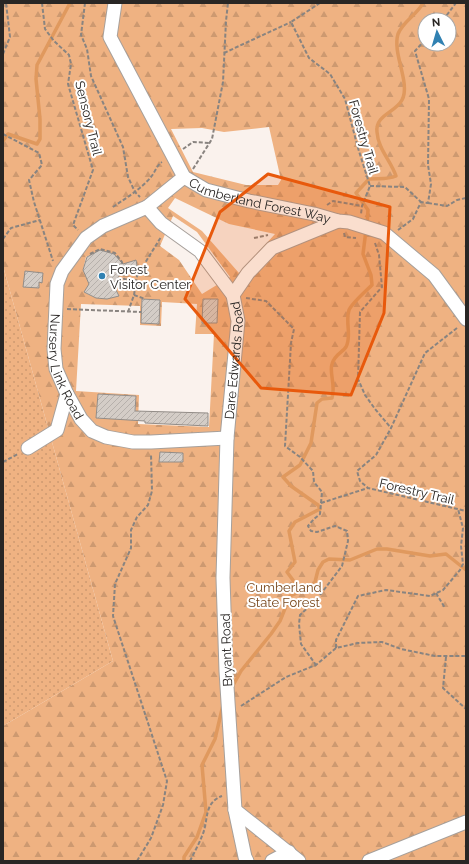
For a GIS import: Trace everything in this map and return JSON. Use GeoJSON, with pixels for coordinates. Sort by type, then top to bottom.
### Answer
{"type":"FeatureCollection","features":[{"type":"Feature","properties":{"kind":"lane","name":"Cumberland Forest Way"},"geometry":{"type":"LineString","coordinates":[[115,3],[110,37],[184,177],[206,190],[249,201],[314,214],[338,221],[349,222],[386,235],[434,275],[463,322]]}},
{"type":"Feature","properties":{"kind":"lane","name":"Nursery Link Road"},"geometry":{"type":"LineString","coordinates":[[184,177],[147,206],[102,226],[86,238],[62,271],[57,284],[54,348],[56,369],[81,420],[92,431],[106,437],[133,442],[227,438]]}},
{"type":"Feature","properties":{"kind":"lane"},"geometry":{"type":"LineString","coordinates":[[147,206],[161,223],[200,251],[233,295]]}},
{"type":"Feature","properties":{"kind":"lane","name":"Dare Edwards Road"},"geometry":{"type":"LineString","coordinates":[[227,438],[238,321],[233,295],[248,273],[272,248],[338,221]]}},
{"type":"Feature","properties":{"kind":"lane"},"geometry":{"type":"LineString","coordinates":[[28,448],[57,430],[67,394]]}},
{"type":"Feature","properties":{"kind":"lane","name":"Bryant Road"},"geometry":{"type":"LineString","coordinates":[[227,438],[223,578],[226,671],[235,810],[245,857],[248,861]]}},
{"type":"Feature","properties":{"kind":"lane"},"geometry":{"type":"LineString","coordinates":[[235,810],[299,861]]}},
{"type":"Feature","properties":{"kind":"lane"},"geometry":{"type":"LineString","coordinates":[[369,861],[466,822]]}},
{"type":"Feature","properties":{"kind":"lane"},"geometry":{"type":"LineString","coordinates":[[272,861],[289,852]]}},
{"type":"Feature","properties":{"kind":"path"},"geometry":{"type":"LineString","coordinates":[[3,54],[10,37],[6,3]]}},
{"type":"Feature","properties":{"kind":"path","name":"Sensory Trail"},"geometry":{"type":"LineString","coordinates":[[42,3],[45,29],[54,41],[68,55],[71,64],[68,84],[93,170],[73,225],[86,238]]}},
{"type":"Feature","properties":{"kind":"path","name":"Sensory Trail"},"geometry":{"type":"LineString","coordinates":[[85,3],[81,35],[87,50],[91,76],[123,147],[128,177],[135,192],[147,206]]}},
{"type":"Feature","properties":{"kind":"path"},"geometry":{"type":"LineString","coordinates":[[184,177],[192,171],[212,139],[222,82],[228,3]]}},
{"type":"Feature","properties":{"kind":"path"},"geometry":{"type":"LineString","coordinates":[[224,53],[291,22],[320,3]]}},
{"type":"Feature","properties":{"kind":"path"},"geometry":{"type":"LineString","coordinates":[[449,12],[456,3]]}},
{"type":"Feature","properties":{"kind":"path","name":"Forestry Trail"},"geometry":{"type":"LineString","coordinates":[[291,22],[309,58],[330,74],[345,99],[370,186],[362,206],[362,211]]}},
{"type":"Feature","properties":{"kind":"path"},"geometry":{"type":"LineString","coordinates":[[417,49],[415,51],[429,99],[428,165],[431,184],[428,203]]}},
{"type":"Feature","properties":{"kind":"path"},"geometry":{"type":"LineString","coordinates":[[3,134],[39,153],[42,165],[30,180],[34,202],[54,261],[62,271]]}},
{"type":"Feature","properties":{"kind":"path"},"geometry":{"type":"LineString","coordinates":[[110,209],[135,192],[151,177],[160,164],[193,142],[209,143]]}},
{"type":"Feature","properties":{"kind":"path"},"geometry":{"type":"LineString","coordinates":[[370,186],[405,187],[421,202],[448,206],[457,200],[466,198]]}},
{"type":"Feature","properties":{"kind":"path"},"geometry":{"type":"LineString","coordinates":[[314,214],[333,201],[362,206]]}},
{"type":"Feature","properties":{"kind":"path"},"geometry":{"type":"LineString","coordinates":[[386,235],[413,220],[421,202]]}},
{"type":"Feature","properties":{"kind":"path"},"geometry":{"type":"LineString","coordinates":[[3,239],[11,228],[40,220]]}},
{"type":"Feature","properties":{"kind":"path"},"geometry":{"type":"LineString","coordinates":[[128,312],[134,295],[137,276],[166,227]]}},
{"type":"Feature","properties":{"kind":"path"},"geometry":{"type":"LineString","coordinates":[[373,241],[376,244],[379,255],[382,287],[360,312],[358,379],[368,399],[391,428],[425,353],[463,322]]}},
{"type":"Feature","properties":{"kind":"path"},"geometry":{"type":"LineString","coordinates":[[85,257],[100,249],[115,253],[122,262],[124,280],[136,281]]}},
{"type":"Feature","properties":{"kind":"path"},"geometry":{"type":"LineString","coordinates":[[134,295],[145,299]]}},
{"type":"Feature","properties":{"kind":"path"},"geometry":{"type":"LineString","coordinates":[[233,295],[266,302],[294,329],[291,343],[285,446],[300,457],[304,464],[313,471],[314,482],[322,492],[320,514],[308,526],[312,531],[317,532],[335,526],[347,531],[348,541],[342,566],[317,598],[300,615],[299,624],[301,644],[316,665]]}},
{"type":"Feature","properties":{"kind":"path"},"geometry":{"type":"LineString","coordinates":[[56,308],[141,312]]}},
{"type":"Feature","properties":{"kind":"path","name":"Forestry Trail"},"geometry":{"type":"LineString","coordinates":[[391,428],[376,454],[356,471],[360,481],[368,488],[458,509],[463,528],[461,546],[463,564],[444,590],[436,593]]}},
{"type":"Feature","properties":{"kind":"path"},"geometry":{"type":"LineString","coordinates":[[137,861],[151,838],[163,805],[167,781],[113,616],[114,584],[131,548],[132,530],[137,517],[148,505],[152,492],[151,442]]}},
{"type":"Feature","properties":{"kind":"path"},"geometry":{"type":"LineString","coordinates":[[3,462],[28,448]]}},
{"type":"Feature","properties":{"kind":"path"},"geometry":{"type":"LineString","coordinates":[[321,503],[368,488]]}},
{"type":"Feature","properties":{"kind":"path"},"geometry":{"type":"LineString","coordinates":[[458,509],[466,511]]}},
{"type":"Feature","properties":{"kind":"path"},"geometry":{"type":"LineString","coordinates":[[336,648],[336,640],[358,596],[386,590],[430,596],[436,593],[445,608]]}},
{"type":"Feature","properties":{"kind":"path"},"geometry":{"type":"LineString","coordinates":[[229,711],[286,677],[316,665],[336,648],[358,643],[382,642],[401,649],[435,656],[466,656]]}},
{"type":"Feature","properties":{"kind":"path"},"geometry":{"type":"LineString","coordinates":[[446,657],[443,688],[466,709]]}},
{"type":"Feature","properties":{"kind":"path"},"geometry":{"type":"LineString","coordinates":[[190,861],[203,835],[209,806]]}},
{"type":"Feature","properties":{"kind":"highlighted area"},"geometry":{"type":"Polygon","coordinates":[[[268,174],[390,207],[384,313],[351,395],[261,388],[185,299],[220,212],[268,174]]]}},
{"type":"Feature","properties":{"kind":"green space","name":"Cumberland State Forest"},"geometry":{"type":"Polygon","coordinates":[[[3,3],[466,3],[466,861],[3,861],[3,726],[113,661],[3,266],[3,3]],[[269,127],[224,132],[202,128],[171,129],[193,172],[246,185],[278,185],[281,180],[269,127]],[[175,198],[168,208],[202,231],[239,273],[275,234],[229,224],[175,198]],[[173,216],[160,246],[179,260],[202,294],[230,277],[197,232],[173,216]],[[100,250],[86,257],[83,270],[90,284],[84,292],[94,297],[101,298],[119,296],[114,285],[121,270],[114,254],[100,250]],[[142,299],[141,323],[159,324],[160,300],[142,299]],[[203,299],[202,322],[217,323],[218,299],[203,299]],[[162,302],[161,326],[140,325],[140,306],[81,304],[76,391],[139,395],[138,424],[209,427],[214,334],[195,334],[197,304],[162,302]],[[98,394],[96,418],[135,420],[136,396],[98,394]]]}},
{"type":"Feature","properties":{"kind":"green space"},"geometry":{"type":"Polygon","coordinates":[[[3,266],[113,661],[3,726],[3,266]]]}},
{"type":"Feature","properties":{"kind":"building","name":"Forest Visitor Center"},"geometry":{"type":"Polygon","coordinates":[[[100,250],[114,254],[123,264],[136,260],[138,271],[122,270],[114,286],[119,296],[107,299],[96,298],[84,292],[89,284],[83,270],[87,257],[100,250]]]}},
{"type":"Feature","properties":{"kind":"building"},"geometry":{"type":"Polygon","coordinates":[[[25,271],[43,273],[42,283],[39,282],[39,288],[23,287],[25,271]]]}},
{"type":"Feature","properties":{"kind":"building"},"geometry":{"type":"Polygon","coordinates":[[[142,299],[160,300],[159,324],[141,323],[142,299]]]}},
{"type":"Feature","properties":{"kind":"building"},"geometry":{"type":"Polygon","coordinates":[[[203,299],[218,299],[217,323],[202,323],[203,299]]]}},
{"type":"Feature","properties":{"kind":"building"},"geometry":{"type":"Polygon","coordinates":[[[98,394],[136,396],[135,411],[208,413],[208,426],[145,423],[145,421],[96,418],[98,394]]]}},
{"type":"Feature","properties":{"kind":"building"},"geometry":{"type":"Polygon","coordinates":[[[160,452],[183,453],[183,462],[159,462],[160,452]]]}},
{"type":"Feature","properties":{"kind":"waterway"},"geometry":{"type":"LineString","coordinates":[[3,141],[8,134],[37,144],[40,139],[40,119],[36,79],[37,65],[70,3]]}},
{"type":"Feature","properties":{"kind":"waterway"},"geometry":{"type":"LineString","coordinates":[[367,224],[368,210],[356,193],[369,179],[396,176],[380,144],[377,126],[382,118],[395,108],[402,100],[404,85],[397,50],[398,34],[403,25],[423,3]]}},
{"type":"Feature","properties":{"kind":"waterway"},"geometry":{"type":"LineString","coordinates":[[231,689],[241,671],[280,621],[290,596],[299,592],[298,587],[287,572],[295,562],[289,531],[295,522],[320,509],[318,505],[291,486],[283,477],[300,465],[311,443],[317,403],[322,399],[332,398],[333,388],[331,368],[335,358],[348,343],[349,310],[372,285],[371,275],[363,254],[366,230]]}},
{"type":"Feature","properties":{"kind":"waterway"},"geometry":{"type":"LineString","coordinates":[[299,592],[309,591],[315,582],[318,570],[323,562],[329,559],[350,560],[377,549],[387,549],[430,556],[446,554],[466,570]]}},
{"type":"Feature","properties":{"kind":"waterway"},"geometry":{"type":"LineString","coordinates":[[184,861],[184,857],[197,837],[206,812],[202,765],[215,739],[223,705]]}},
{"type":"Feature","properties":{"kind":"place","name":"Forest Visitor Center"},"geometry":{"type":"Point","coordinates":[102,276]}}]}
